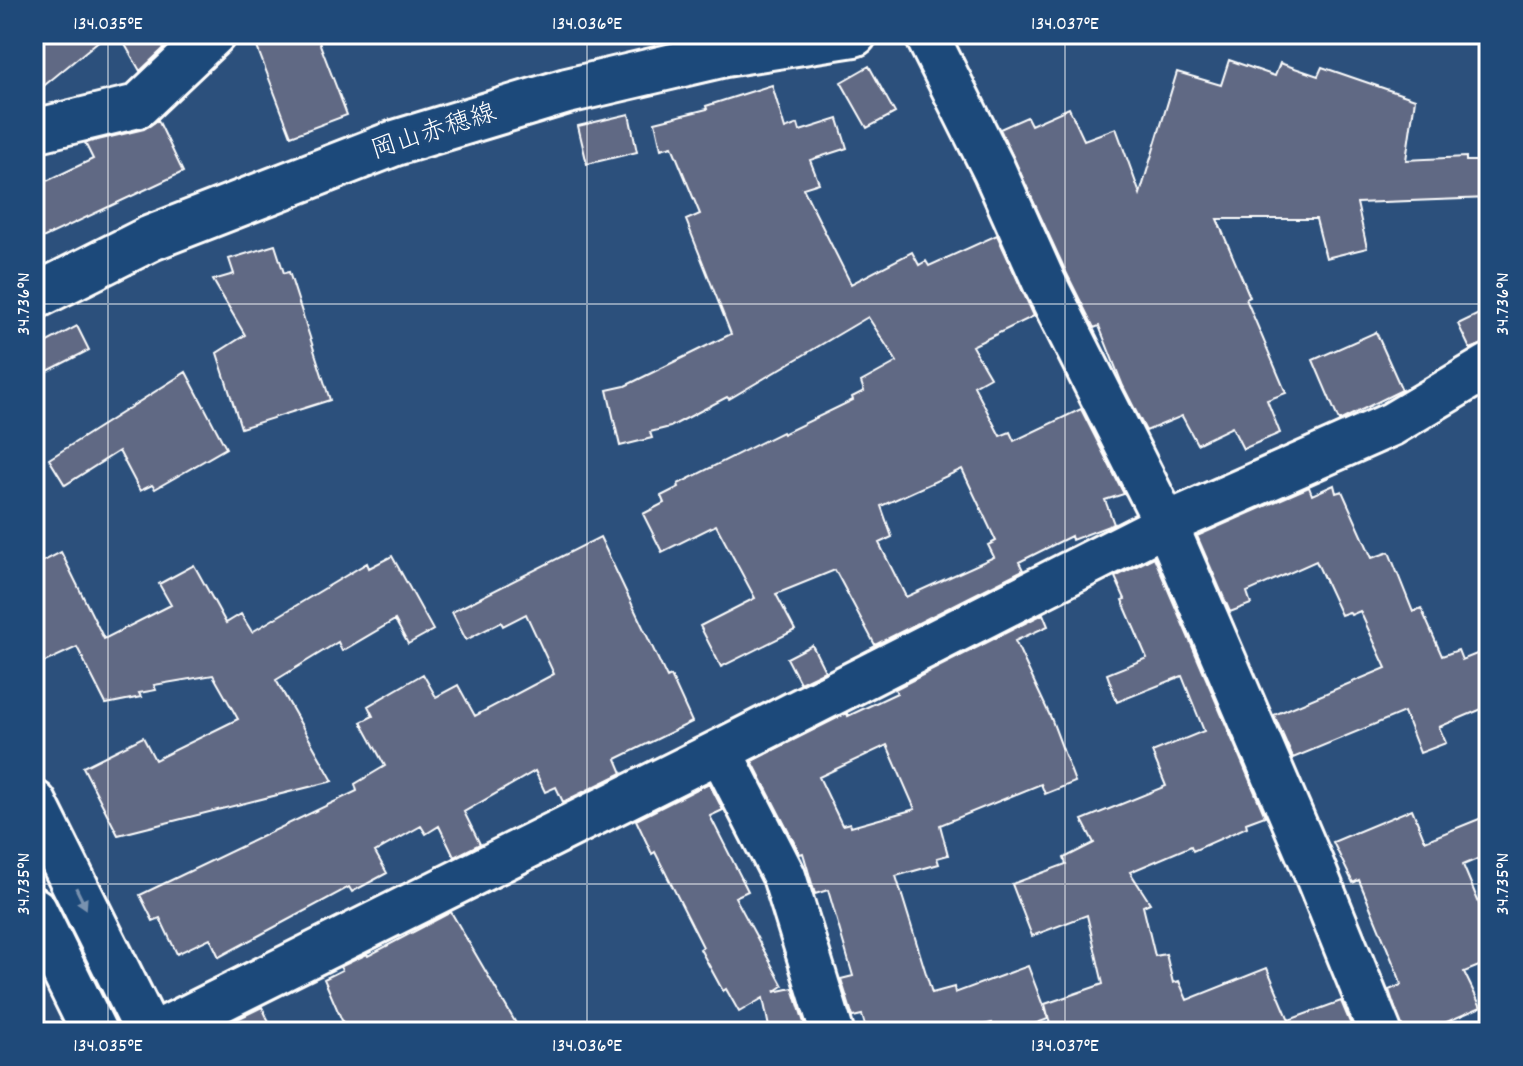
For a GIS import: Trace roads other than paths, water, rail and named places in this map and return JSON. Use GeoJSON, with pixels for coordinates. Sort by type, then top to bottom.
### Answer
{"type":"FeatureCollection","features":[{"type":"Feature","properties":{"kind":"main road","name":"岡山赤穂線"},"geometry":{"type":"LineString","coordinates":[[34,297],[151,238],[395,143],[567,91],[725,54],[854,34]]}},
{"type":"Feature","properties":{"kind":"main road"},"geometry":{"type":"LineString","coordinates":[[34,803],[148,1032]]}},
{"type":"Feature","properties":{"kind":"main road"},"geometry":{"type":"LineString","coordinates":[[34,910],[94,1032]]}},
{"type":"Feature","properties":{"kind":"street"},"geometry":{"type":"LineString","coordinates":[[34,131],[138,106],[214,34]]}},
{"type":"Feature","properties":{"kind":"street"},"geometry":{"type":"LineString","coordinates":[[926,34],[994,170],[1044,282],[1166,524],[1309,857],[1380,1032]]}},
{"type":"Feature","properties":{"kind":"street"},"geometry":{"type":"LineString","coordinates":[[157,1032],[1166,524],[1392,424],[1489,366]]}},
{"type":"Feature","properties":{"kind":"street"},"geometry":{"type":"LineString","coordinates":[[720,751],[784,876],[832,1032]]}}]}
